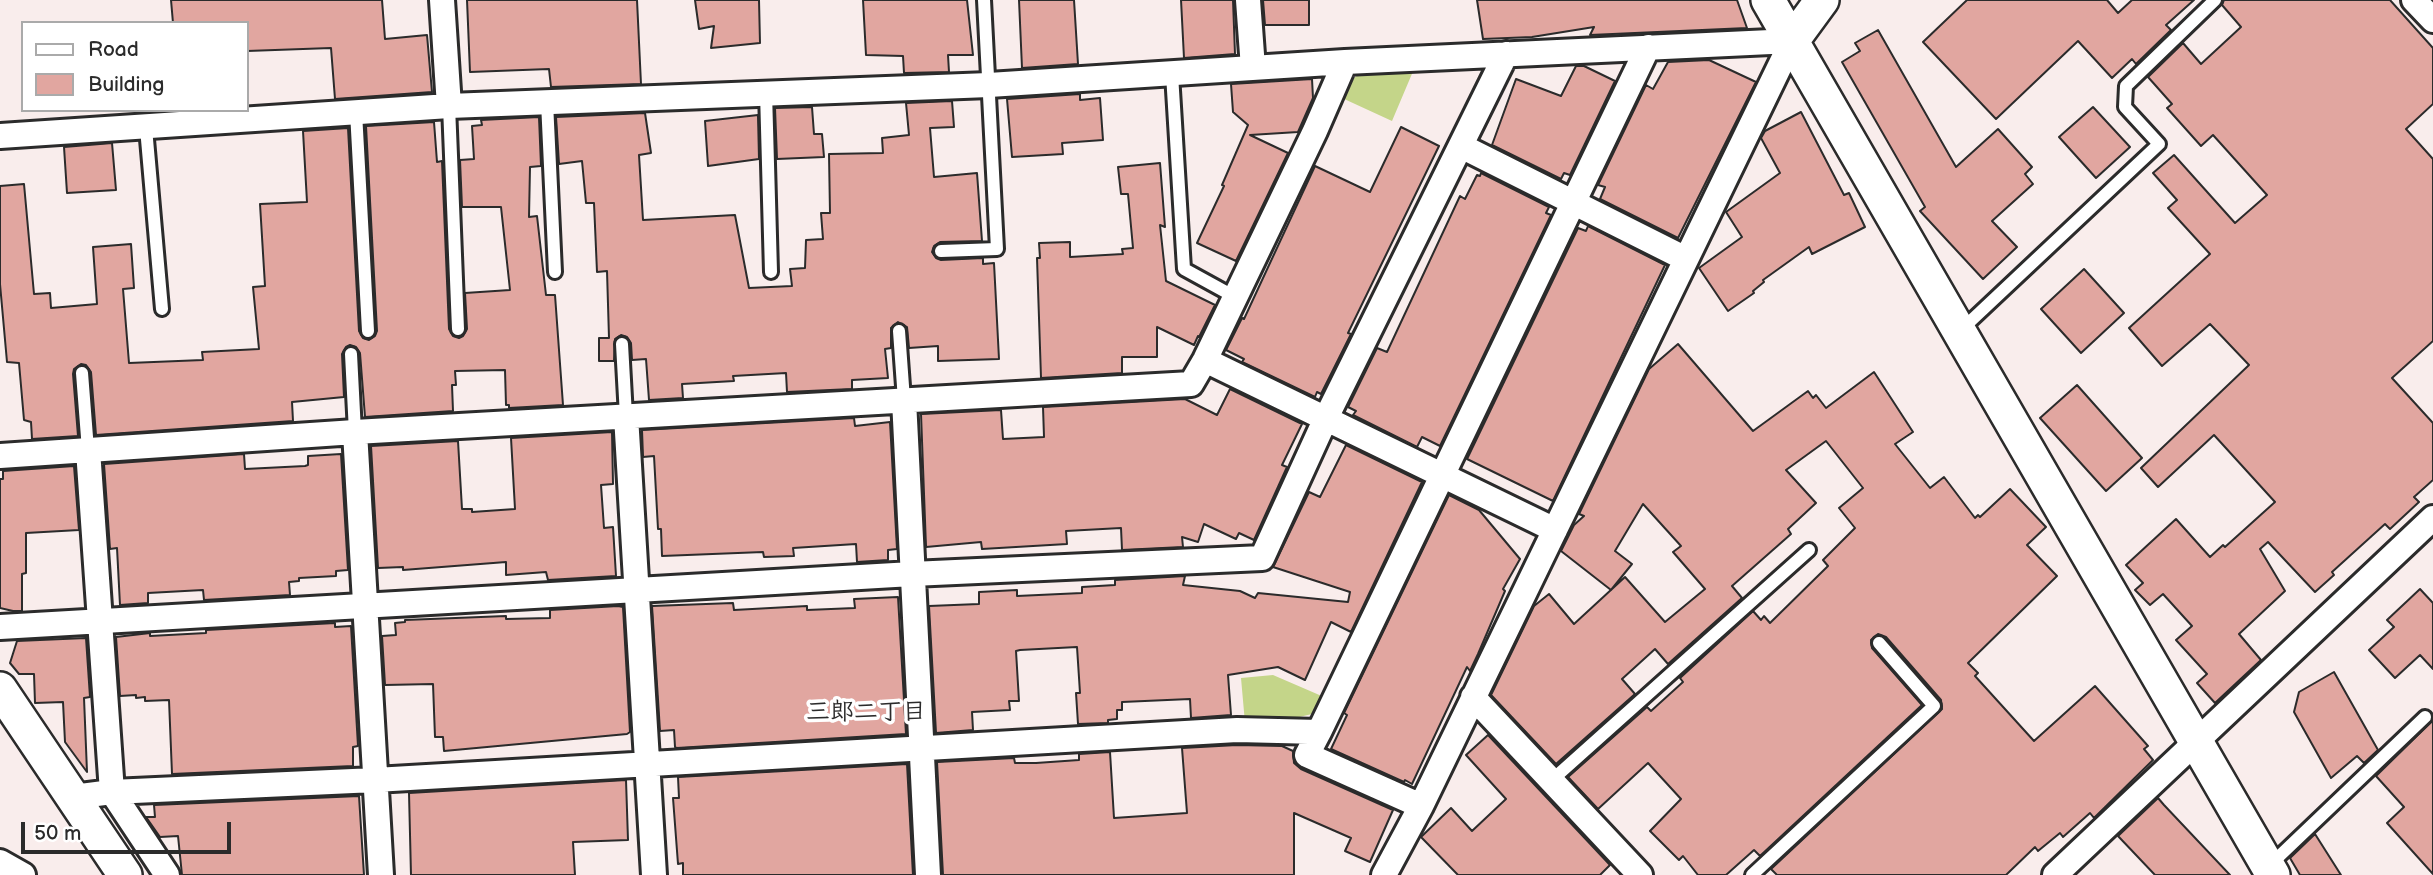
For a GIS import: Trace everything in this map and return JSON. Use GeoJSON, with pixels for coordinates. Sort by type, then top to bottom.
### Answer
{"type":"FeatureCollection","features":[{"type":"Feature","properties":{"kind":"street"},"geometry":{"type":"LineString","coordinates":[[442,0],[449,106]]}},
{"type":"Feature","properties":{"kind":"street"},"geometry":{"type":"LineString","coordinates":[[1248,0],[1253,68]]}},
{"type":"Feature","properties":{"kind":"street"},"geometry":{"type":"LineString","coordinates":[[1768,0],[2270,871]]}},
{"type":"Feature","properties":{"kind":"street"},"geometry":{"type":"LineString","coordinates":[[1384,875],[1421,806],[1792,41],[1822,0]]}},
{"type":"Feature","properties":{"kind":"street"},"geometry":{"type":"LineString","coordinates":[[2414,0],[2433,20]]}},
{"type":"Feature","properties":{"kind":"street"},"geometry":{"type":"LineString","coordinates":[[0,136],[449,106],[989,85],[1345,62],[1792,41]]}},
{"type":"Feature","properties":{"kind":"street"},"geometry":{"type":"LineString","coordinates":[[1421,806],[1307,755],[1648,47]]}},
{"type":"Feature","properties":{"kind":"street"},"geometry":{"type":"LineString","coordinates":[[0,626],[912,574],[1262,558],[1326,418],[1506,54]]}},
{"type":"Feature","properties":{"kind":"street"},"geometry":{"type":"LineString","coordinates":[[0,456],[355,432],[1191,384],[1315,131],[1345,62]]}},
{"type":"Feature","properties":{"kind":"street"},"geometry":{"type":"LineString","coordinates":[[1461,146],[1686,259]]}},
{"type":"Feature","properties":{"kind":"street"},"geometry":{"type":"LineString","coordinates":[[1205,360],[1555,530]]}},
{"type":"Feature","properties":{"kind":"street"},"geometry":{"type":"LineString","coordinates":[[904,400],[928,875]]}},
{"type":"Feature","properties":{"kind":"street"},"geometry":{"type":"LineString","coordinates":[[626,416],[654,875]]}},
{"type":"Feature","properties":{"kind":"street"},"geometry":{"type":"LineString","coordinates":[[355,432],[381,875]]}},
{"type":"Feature","properties":{"kind":"street"},"geometry":{"type":"LineString","coordinates":[[89,450],[112,792],[167,875]]}},
{"type":"Feature","properties":{"kind":"street"},"geometry":{"type":"LineString","coordinates":[[2055,875],[2433,518]]}},
{"type":"Feature","properties":{"kind":"street"},"geometry":{"type":"LineString","coordinates":[[0,689],[125,875]]}},
{"type":"Feature","properties":{"kind":"street"},"geometry":{"type":"LineString","coordinates":[[1473,697],[1552,780],[1633,872]]}},
{"type":"Feature","properties":{"kind":"street"},"geometry":{"type":"LineString","coordinates":[[74,797],[112,792],[375,780],[1237,730],[1319,732]]}},
{"type":"Feature","properties":{"kind":"street"},"geometry":{"type":"LineString","coordinates":[[0,862],[23,875]]}},
{"type":"Feature","properties":{"kind":"lane"},"geometry":{"type":"LineString","coordinates":[[941,251],[997,249],[984,0]]}},
{"type":"Feature","properties":{"kind":"lane"},"geometry":{"type":"LineString","coordinates":[[1960,331],[2159,144],[2125,107],[2126,86],[2215,0]]}},
{"type":"Feature","properties":{"kind":"lane"},"geometry":{"type":"LineString","coordinates":[[1172,74],[1184,269],[1235,297]]}},
{"type":"Feature","properties":{"kind":"lane"},"geometry":{"type":"LineString","coordinates":[[766,92],[771,272]]}},
{"type":"Feature","properties":{"kind":"lane"},"geometry":{"type":"LineString","coordinates":[[547,102],[555,272]]}},
{"type":"Feature","properties":{"kind":"lane"},"geometry":{"type":"LineString","coordinates":[[449,106],[458,329]]}},
{"type":"Feature","properties":{"kind":"lane"},"geometry":{"type":"LineString","coordinates":[[356,112],[368,331]]}},
{"type":"Feature","properties":{"kind":"lane"},"geometry":{"type":"LineString","coordinates":[[146,128],[162,309]]}},
{"type":"Feature","properties":{"kind":"lane"},"geometry":{"type":"LineString","coordinates":[[899,331],[904,400]]}},
{"type":"Feature","properties":{"kind":"lane"},"geometry":{"type":"LineString","coordinates":[[622,344],[626,416]]}},
{"type":"Feature","properties":{"kind":"lane"},"geometry":{"type":"LineString","coordinates":[[351,354],[355,432]]}},
{"type":"Feature","properties":{"kind":"lane"},"geometry":{"type":"LineString","coordinates":[[82,373],[89,450]]}},
{"type":"Feature","properties":{"kind":"lane"},"geometry":{"type":"LineString","coordinates":[[1552,780],[1809,550]]}},
{"type":"Feature","properties":{"kind":"lane"},"geometry":{"type":"LineString","coordinates":[[1752,875],[1934,706],[1880,643]]}},
{"type":"Feature","properties":{"kind":"lane"},"geometry":{"type":"LineString","coordinates":[[2270,871],[2425,717]]}},
{"type":"Feature","properties":{"kind":"green space"},"geometry":{"type":"Polygon","coordinates":[[[1414,69],[1392,121],[1342,98],[1355,77],[1366,71],[1414,69]]]}},
{"type":"Feature","properties":{"kind":"green space"},"geometry":{"type":"Polygon","coordinates":[[[1273,675],[1324,697],[1312,714],[1245,723],[1241,678],[1273,675]]]}},
{"type":"Feature","properties":{"kind":"building"},"geometry":{"type":"Polygon","coordinates":[[[171,0],[382,0],[385,39],[427,35],[432,92],[335,99],[331,48],[248,51],[248,21],[173,21],[171,0]]]}},
{"type":"Feature","properties":{"kind":"building"},"geometry":{"type":"Polygon","coordinates":[[[467,0],[637,0],[641,84],[551,87],[549,69],[470,72],[467,0]]]}},
{"type":"Feature","properties":{"kind":"building"},"geometry":{"type":"Polygon","coordinates":[[[695,0],[759,0],[760,43],[711,48],[714,26],[699,29],[695,0]]]}},
{"type":"Feature","properties":{"kind":"building"},"geometry":{"type":"Polygon","coordinates":[[[863,0],[967,0],[973,55],[948,55],[949,72],[904,73],[903,56],[866,55],[863,0]]]}},
{"type":"Feature","properties":{"kind":"building"},"geometry":{"type":"Polygon","coordinates":[[[1019,0],[1074,0],[1078,64],[1022,68],[1019,0]]]}},
{"type":"Feature","properties":{"kind":"building"},"geometry":{"type":"Polygon","coordinates":[[[1181,0],[1233,0],[1235,54],[1184,58],[1181,0]]]}},
{"type":"Feature","properties":{"kind":"building"},"geometry":{"type":"Polygon","coordinates":[[[1263,0],[1309,0],[1309,25],[1265,25],[1263,0]]]}},
{"type":"Feature","properties":{"kind":"building"},"geometry":{"type":"Polygon","coordinates":[[[1477,0],[1737,0],[1747,28],[1590,35],[1594,27],[1532,37],[1483,39],[1477,0]]]}},
{"type":"Feature","properties":{"kind":"building"},"geometry":{"type":"Polygon","coordinates":[[[1967,0],[2107,0],[2118,13],[2132,0],[2194,0],[2166,25],[2171,30],[2136,64],[2132,59],[2112,78],[2078,41],[1996,119],[1923,42],[1967,0]]]}},
{"type":"Feature","properties":{"kind":"building"},"geometry":{"type":"Polygon","coordinates":[[[2224,0],[2390,0],[2433,48],[2433,104],[2406,129],[2433,159],[2433,341],[2392,378],[2433,423],[2433,480],[2414,497],[2419,502],[2390,529],[2385,524],[2332,572],[2334,575],[2315,592],[2268,542],[2260,549],[2285,591],[2239,634],[2261,660],[2215,703],[2197,683],[2207,674],[2176,640],[2192,626],[2163,594],[2150,605],[2135,590],[2143,583],[2126,565],[2176,519],[2210,557],[2275,502],[2214,435],[2158,487],[2141,468],[2249,365],[2210,324],[2162,366],[2129,328],[2210,254],[2168,208],[2177,200],[2153,173],[2174,155],[2235,223],[2267,195],[2213,135],[2201,146],[2167,108],[2172,104],[2148,77],[2183,43],[2201,64],[2241,27],[2222,5],[2224,0]]]}},
{"type":"Feature","properties":{"kind":"building"},"geometry":{"type":"Polygon","coordinates":[[[1878,30],[1956,167],[1998,129],[2032,167],[2025,174],[2033,184],[1992,221],[2017,247],[1983,279],[1920,211],[1925,207],[1842,62],[1860,51],[1855,43],[1878,30]]]}},
{"type":"Feature","properties":{"kind":"building"},"geometry":{"type":"Polygon","coordinates":[[[1709,60],[1756,82],[1678,238],[1600,199],[1605,187],[1598,185],[1646,85],[1653,89],[1668,62],[1709,60]]]}},
{"type":"Feature","properties":{"kind":"building"},"geometry":{"type":"Polygon","coordinates":[[[1576,66],[1584,66],[1615,81],[1570,175],[1564,173],[1561,179],[1492,145],[1516,79],[1561,96],[1576,66]]]}},
{"type":"Feature","properties":{"kind":"building"},"geometry":{"type":"Polygon","coordinates":[[[1312,79],[1313,98],[1298,132],[1250,135],[1288,153],[1236,261],[1197,243],[1224,186],[1222,185],[1248,125],[1233,112],[1231,84],[1312,79]]]}},
{"type":"Feature","properties":{"kind":"building"},"geometry":{"type":"Polygon","coordinates":[[[1080,94],[1080,100],[1100,98],[1103,140],[1062,143],[1063,154],[1012,157],[1007,99],[1080,94]]]}},
{"type":"Feature","properties":{"kind":"building"},"geometry":{"type":"Polygon","coordinates":[[[952,101],[954,127],[930,128],[934,177],[977,173],[982,241],[940,242],[934,246],[932,252],[941,260],[983,258],[983,264],[994,263],[999,359],[938,361],[938,346],[909,348],[907,327],[898,322],[891,328],[891,348],[885,349],[888,378],[852,380],[852,389],[787,392],[786,373],[733,376],[734,381],[682,384],[683,398],[649,400],[646,359],[632,360],[631,343],[627,337],[621,335],[615,339],[614,361],[599,361],[599,338],[609,338],[607,271],[597,272],[594,203],[586,203],[582,161],[559,164],[556,117],[645,113],[651,153],[639,155],[643,220],[735,215],[749,288],[792,286],[790,269],[805,268],[806,240],[823,239],[821,213],[830,213],[829,154],[883,153],[882,138],[909,135],[906,103],[952,101]]]}},
{"type":"Feature","properties":{"kind":"building"},"geometry":{"type":"Polygon","coordinates":[[[812,107],[814,134],[822,134],[824,157],[777,159],[775,108],[812,107]]]}},
{"type":"Feature","properties":{"kind":"building"},"geometry":{"type":"Polygon","coordinates":[[[2093,107],[2130,147],[2096,178],[2059,137],[2093,107]]]}},
{"type":"Feature","properties":{"kind":"building"},"geometry":{"type":"Polygon","coordinates":[[[1801,112],[1844,195],[1849,193],[1865,227],[1812,254],[1809,247],[1763,280],[1754,293],[1728,311],[1699,268],[1742,237],[1726,212],[1780,173],[1761,138],[1765,131],[1801,112]]]}},
{"type":"Feature","properties":{"kind":"building"},"geometry":{"type":"Polygon","coordinates":[[[758,115],[759,159],[708,166],[705,121],[758,115]]]}},
{"type":"Feature","properties":{"kind":"building"},"geometry":{"type":"Polygon","coordinates":[[[539,117],[541,166],[530,167],[529,217],[537,216],[546,295],[555,295],[563,405],[509,408],[509,405],[506,405],[505,370],[455,371],[456,385],[452,385],[453,411],[365,417],[360,353],[356,347],[350,345],[342,354],[344,397],[292,402],[293,421],[96,435],[91,372],[86,365],[81,364],[74,369],[73,374],[78,436],[32,439],[31,422],[24,420],[19,363],[7,362],[0,284],[0,186],[24,184],[34,294],[50,293],[51,308],[97,304],[93,247],[131,244],[134,288],[123,289],[129,363],[203,360],[202,352],[259,349],[253,287],[265,286],[260,204],[307,202],[303,131],[348,128],[359,331],[363,338],[369,340],[377,331],[366,126],[434,122],[437,162],[442,161],[449,329],[453,336],[459,338],[467,329],[465,293],[510,290],[501,207],[462,207],[460,160],[474,159],[472,126],[482,125],[481,120],[539,117]]]}},
{"type":"Feature","properties":{"kind":"building"},"geometry":{"type":"Polygon","coordinates":[[[1401,127],[1439,146],[1321,394],[1317,392],[1315,397],[1242,362],[1244,359],[1226,350],[1242,318],[1244,319],[1315,166],[1370,192],[1401,127]]]}},
{"type":"Feature","properties":{"kind":"building"},"geometry":{"type":"Polygon","coordinates":[[[112,143],[116,190],[67,193],[64,147],[112,143]]]}},
{"type":"Feature","properties":{"kind":"building"},"geometry":{"type":"Polygon","coordinates":[[[1160,163],[1165,227],[1160,225],[1166,281],[1215,305],[1199,337],[1194,345],[1157,327],[1157,357],[1122,357],[1122,373],[1041,378],[1037,258],[1040,258],[1039,243],[1070,242],[1070,257],[1123,254],[1122,249],[1133,248],[1128,194],[1121,194],[1118,167],[1160,163]]]}},
{"type":"Feature","properties":{"kind":"building"},"geometry":{"type":"Polygon","coordinates":[[[1481,173],[1549,207],[1546,213],[1551,215],[1440,446],[1422,437],[1417,447],[1353,415],[1356,411],[1348,407],[1377,348],[1387,352],[1460,196],[1465,199],[1477,175],[1480,176],[1481,173]]]}},
{"type":"Feature","properties":{"kind":"building"},"geometry":{"type":"Polygon","coordinates":[[[1588,226],[1665,265],[1553,501],[1467,459],[1578,228],[1586,231],[1588,226]]]}},
{"type":"Feature","properties":{"kind":"building"},"geometry":{"type":"Polygon","coordinates":[[[2084,269],[2124,313],[2081,353],[2041,309],[2084,269]]]}},
{"type":"Feature","properties":{"kind":"building"},"geometry":{"type":"Polygon","coordinates":[[[1678,344],[1753,431],[1808,391],[1813,398],[1816,395],[1826,408],[1874,372],[1913,432],[1895,444],[1930,488],[1944,477],[1975,518],[1978,515],[1980,517],[2010,489],[2046,527],[2027,545],[2057,576],[1968,663],[1978,673],[1975,676],[2034,741],[2095,686],[2148,746],[2144,749],[2153,760],[2094,818],[2090,813],[2063,837],[2060,833],[2038,851],[2035,847],[2006,875],[1777,875],[1771,869],[1942,709],[1941,700],[1886,637],[1878,634],[1871,640],[1872,648],[1922,705],[1760,856],[1754,850],[1726,875],[1698,875],[1683,856],[1679,860],[1650,831],[1681,799],[1648,763],[1598,809],[1568,777],[1647,707],[1651,711],[1683,682],[1680,678],[1753,611],[1761,620],[1764,616],[1770,623],[1828,566],[1823,560],[1855,528],[1839,508],[1863,488],[1826,441],[1786,470],[1816,503],[1788,529],[1791,534],[1732,586],[1742,598],[1668,664],[1655,649],[1622,679],[1635,694],[1556,764],[1491,695],[1534,606],[1549,594],[1574,624],[1611,590],[1561,551],[1574,525],[1584,516],[1579,514],[1649,369],[1678,344]],[[1643,504],[1615,551],[1632,564],[1611,590],[1625,577],[1665,622],[1705,589],[1673,552],[1681,546],[1643,504]]]}},
{"type":"Feature","properties":{"kind":"building"},"geometry":{"type":"Polygon","coordinates":[[[2077,385],[2142,458],[2106,491],[2040,418],[2077,385]]]}},
{"type":"Feature","properties":{"kind":"building"},"geometry":{"type":"Polygon","coordinates":[[[1230,389],[1302,424],[1282,465],[1287,467],[1254,540],[1239,533],[1236,539],[1204,524],[1198,542],[1182,537],[1183,547],[1122,550],[1121,528],[1066,531],[1067,544],[982,549],[981,542],[926,547],[921,414],[1001,410],[1003,439],[1044,437],[1043,407],[1185,399],[1217,415],[1230,389]]]}},
{"type":"Feature","properties":{"kind":"building"},"geometry":{"type":"Polygon","coordinates":[[[854,418],[855,426],[890,422],[897,549],[888,550],[888,560],[857,562],[856,544],[793,548],[794,556],[764,557],[763,552],[662,556],[654,456],[643,457],[642,430],[854,418]]]}},
{"type":"Feature","properties":{"kind":"building"},"geometry":{"type":"Polygon","coordinates":[[[612,432],[613,484],[601,485],[604,528],[613,527],[616,576],[548,580],[546,572],[506,575],[506,562],[403,570],[403,567],[378,568],[371,446],[458,441],[462,509],[472,509],[472,512],[515,509],[511,438],[612,432]]]}},
{"type":"Feature","properties":{"kind":"building"},"geometry":{"type":"Polygon","coordinates":[[[1346,445],[1422,482],[1351,632],[1331,622],[1305,680],[1278,667],[1228,675],[1231,715],[1191,718],[1190,699],[1122,702],[1122,710],[1117,710],[1117,719],[1108,720],[1108,723],[1078,724],[1076,693],[1080,693],[1077,647],[1020,650],[1016,651],[1019,701],[1009,701],[1010,710],[972,712],[973,730],[936,733],[929,606],[979,604],[979,592],[1017,590],[1017,596],[1082,593],[1082,587],[1115,585],[1115,580],[1185,576],[1183,585],[1240,591],[1255,598],[1258,593],[1348,602],[1350,592],[1273,567],[1309,492],[1320,497],[1346,445]]]}},
{"type":"Feature","properties":{"kind":"building"},"geometry":{"type":"Polygon","coordinates":[[[244,454],[245,469],[305,466],[308,465],[308,456],[341,454],[348,570],[336,571],[336,576],[299,578],[299,581],[289,582],[290,595],[204,600],[203,590],[148,593],[148,603],[120,605],[117,548],[110,549],[104,464],[244,454]]]}},
{"type":"Feature","properties":{"kind":"building"},"geometry":{"type":"Polygon","coordinates":[[[74,466],[79,530],[26,533],[22,611],[0,608],[0,479],[3,479],[3,471],[74,466]]]}},
{"type":"Feature","properties":{"kind":"building"},"geometry":{"type":"Polygon","coordinates":[[[1449,495],[1479,510],[1520,559],[1503,589],[1505,591],[1470,671],[1467,667],[1412,784],[1331,749],[1347,715],[1344,713],[1449,495]]]}},
{"type":"Feature","properties":{"kind":"building"},"geometry":{"type":"Polygon","coordinates":[[[2420,589],[2433,603],[2433,669],[2420,655],[2395,678],[2369,650],[2394,627],[2387,620],[2420,589]]]}},
{"type":"Feature","properties":{"kind":"building"},"geometry":{"type":"Polygon","coordinates":[[[898,597],[906,734],[677,748],[674,730],[660,731],[652,606],[733,603],[734,610],[807,606],[807,610],[855,608],[854,599],[898,597]]]}},
{"type":"Feature","properties":{"kind":"building"},"geometry":{"type":"Polygon","coordinates":[[[623,607],[630,732],[627,734],[444,751],[443,737],[435,737],[433,684],[385,685],[382,636],[396,635],[395,623],[405,620],[506,616],[506,619],[550,618],[550,610],[623,607]]]}},
{"type":"Feature","properties":{"kind":"building"},"geometry":{"type":"Polygon","coordinates":[[[335,623],[335,627],[351,626],[358,746],[353,747],[353,766],[172,774],[169,700],[145,701],[145,697],[136,698],[136,695],[120,696],[116,637],[335,623]]]}},
{"type":"Feature","properties":{"kind":"building"},"geometry":{"type":"Polygon","coordinates":[[[86,638],[90,697],[84,698],[87,772],[65,742],[63,702],[35,703],[34,674],[19,674],[10,663],[17,641],[86,638]]]}},
{"type":"Feature","properties":{"kind":"building"},"geometry":{"type":"Polygon","coordinates":[[[2334,672],[2378,750],[2364,763],[2357,756],[2331,778],[2294,712],[2299,692],[2334,672]]]}},
{"type":"Feature","properties":{"kind":"building"},"geometry":{"type":"Polygon","coordinates":[[[2433,720],[2433,874],[2387,823],[2404,807],[2376,776],[2433,720]]]}},
{"type":"Feature","properties":{"kind":"building"},"geometry":{"type":"Polygon","coordinates":[[[1488,735],[1610,865],[1600,875],[1458,875],[1421,837],[1451,808],[1472,831],[1506,799],[1466,755],[1488,735]]]}},
{"type":"Feature","properties":{"kind":"building"},"geometry":{"type":"Polygon","coordinates":[[[1282,746],[1293,751],[1294,763],[1301,769],[1393,810],[1370,862],[1345,851],[1351,838],[1294,813],[1294,875],[943,875],[937,762],[1014,758],[1015,763],[1036,763],[1079,760],[1079,754],[1110,752],[1114,818],[1187,813],[1182,748],[1282,746]]]}},
{"type":"Feature","properties":{"kind":"building"},"geometry":{"type":"Polygon","coordinates":[[[907,764],[913,875],[683,875],[683,863],[678,864],[673,798],[679,798],[678,777],[907,764]]]}},
{"type":"Feature","properties":{"kind":"building"},"geometry":{"type":"Polygon","coordinates":[[[626,780],[628,840],[573,842],[575,875],[411,875],[409,793],[626,780]]]}},
{"type":"Feature","properties":{"kind":"building"},"geometry":{"type":"Polygon","coordinates":[[[359,796],[364,875],[182,875],[178,836],[160,837],[146,817],[155,817],[154,805],[359,796]]]}},
{"type":"Feature","properties":{"kind":"building"},"geometry":{"type":"Polygon","coordinates":[[[2158,798],[2230,875],[2155,875],[2118,836],[2158,798]]]}},
{"type":"Feature","properties":{"kind":"building"},"geometry":{"type":"Polygon","coordinates":[[[2315,834],[2341,875],[2300,875],[2290,858],[2315,834]]]}},
{"type":"Feature","properties":{"kind":"district","name":"三郎二丁目"},"geometry":{"type":"Point","coordinates":[866,713]}}]}
